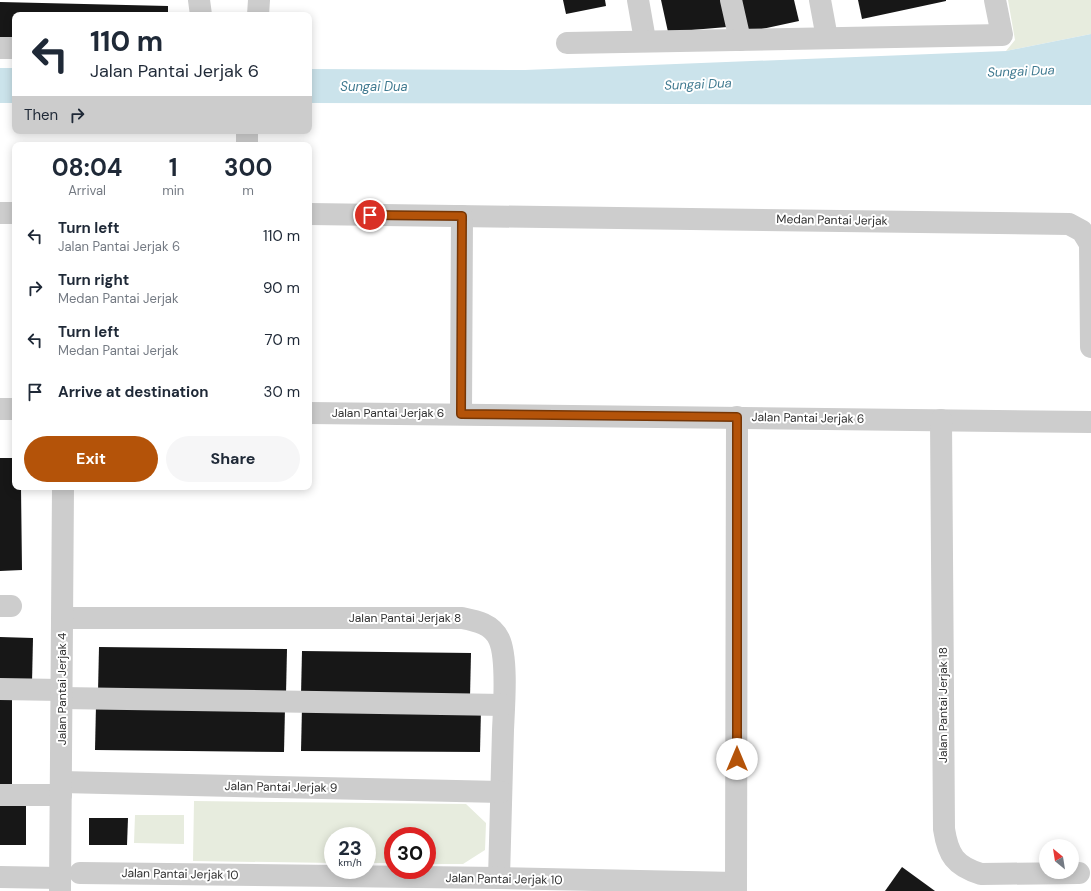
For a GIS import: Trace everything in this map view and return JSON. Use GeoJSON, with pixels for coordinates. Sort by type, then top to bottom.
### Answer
{"type":"FeatureCollection","features":[{"type":"Feature","properties":{"kind":"street"},"geometry":{"type":"LineString","coordinates":[[199,0],[201,12]]}},
{"type":"Feature","properties":{"kind":"street"},"geometry":{"type":"LineString","coordinates":[[258,12],[259,0]]}},
{"type":"Feature","properties":{"kind":"street"},"geometry":{"type":"LineString","coordinates":[[638,0],[645,40]]}},
{"type":"Feature","properties":{"kind":"street"},"geometry":{"type":"LineString","coordinates":[[731,0],[740,40]]}},
{"type":"Feature","properties":{"kind":"street"},"geometry":{"type":"LineString","coordinates":[[820,0],[827,38]]}},
{"type":"Feature","properties":{"kind":"street"},"geometry":{"type":"LineString","coordinates":[[567,43],[645,40],[740,40],[1002,35],[996,0]]}},
{"type":"Feature","properties":{"kind":"street"},"geometry":{"type":"LineString","coordinates":[[0,48],[12,48]]}},
{"type":"Feature","properties":{"kind":"street"},"geometry":{"type":"LineString","coordinates":[[0,213],[12,213]]}},
{"type":"Feature","properties":{"kind":"street","name":"Medan Pantai Jerjak"},"geometry":{"type":"LineString","coordinates":[[312,214],[1069,224],[1082,231],[1090,244],[1091,347]]}},
{"type":"Feature","properties":{"kind":"street"},"geometry":{"type":"LineString","coordinates":[[461,414],[462,216]]}},
{"type":"Feature","properties":{"kind":"street"},"geometry":{"type":"LineString","coordinates":[[0,409],[12,409]]}},
{"type":"Feature","properties":{"kind":"street","name":"Jalan Pantai Jerjak 6"},"geometry":{"type":"LineString","coordinates":[[312,413],[1091,422]]}},
{"type":"Feature","properties":{"kind":"street"},"geometry":{"type":"LineString","coordinates":[[736,887],[737,417]]}},
{"type":"Feature","properties":{"kind":"street","name":"Jalan Pantai Jerjak 18"},"geometry":{"type":"LineString","coordinates":[[941,420],[944,829],[946,844],[954,857],[968,870],[981,874],[1039,873]]}},
{"type":"Feature","properties":{"kind":"street","name":"Jalan Pantai Jerjak 4"},"geometry":{"type":"LineString","coordinates":[[63,490],[61,788],[67,881]]}},
{"type":"Feature","properties":{"kind":"street","name":"Jalan Pantai Jerjak 8"},"geometry":{"type":"LineString","coordinates":[[62,618],[462,618],[481,622],[490,627],[499,638],[504,651],[499,878]]}},
{"type":"Feature","properties":{"kind":"street"},"geometry":{"type":"LineString","coordinates":[[0,689],[62,694],[504,704]]}},
{"type":"Feature","properties":{"kind":"street","name":"Jalan Pantai Jerjak 9"},"geometry":{"type":"LineString","coordinates":[[0,795],[61,788],[501,792]]}},
{"type":"Feature","properties":{"kind":"street","name":"Jalan Pantai Jerjak 10"},"geometry":{"type":"LineString","coordinates":[[0,877],[67,881],[499,878],[736,887]]}},
{"type":"Feature","properties":{"kind":"shaded area"},"geometry":{"type":"Polygon","coordinates":[[[1008,0],[1091,0],[1091,34],[1006,51],[1015,40],[1008,0]]]}},
{"type":"Feature","properties":{"kind":"shaded area"},"geometry":{"type":"Polygon","coordinates":[[[194,801],[466,804],[486,823],[485,850],[463,864],[436,864],[436,827],[384,827],[384,863],[376,863],[376,827],[324,827],[324,863],[193,861],[194,801]]]}},
{"type":"Feature","properties":{"kind":"shaded area"},"geometry":{"type":"Polygon","coordinates":[[[135,815],[184,815],[184,844],[134,843],[135,815]]]}},
{"type":"Feature","properties":{"kind":"water","name":"Sungai Dua"},"geometry":{"type":"Polygon","coordinates":[[[1091,34],[1091,105],[312,103],[312,69],[525,70],[1006,51],[1091,34]]]}},
{"type":"Feature","properties":{"kind":"water"},"geometry":{"type":"Polygon","coordinates":[[[0,68],[12,68],[12,103],[0,103],[0,68]]]}},
{"type":"Feature","properties":{"kind":"building"},"geometry":{"type":"Polygon","coordinates":[[[563,0],[605,0],[606,6],[566,14],[563,0]]]}},
{"type":"Feature","properties":{"kind":"building"},"geometry":{"type":"Polygon","coordinates":[[[661,0],[721,0],[727,27],[668,32],[661,0]]]}},
{"type":"Feature","properties":{"kind":"building"},"geometry":{"type":"Polygon","coordinates":[[[736,0],[794,0],[799,21],[743,33],[736,0]]]}},
{"type":"Feature","properties":{"kind":"building"},"geometry":{"type":"Polygon","coordinates":[[[858,0],[946,0],[946,1],[862,19],[858,0]]]}},
{"type":"Feature","properties":{"kind":"building"},"geometry":{"type":"Polygon","coordinates":[[[0,2],[168,6],[168,12],[12,12],[12,40],[0,39],[0,2]]]}},
{"type":"Feature","properties":{"kind":"building"},"geometry":{"type":"Polygon","coordinates":[[[0,458],[12,458],[12,490],[21,490],[22,570],[0,571],[0,458]]]}},
{"type":"Feature","properties":{"kind":"building"},"geometry":{"type":"Polygon","coordinates":[[[0,637],[33,638],[32,683],[0,683],[0,637]]]}},
{"type":"Feature","properties":{"kind":"building"},"geometry":{"type":"Polygon","coordinates":[[[99,647],[287,649],[286,694],[98,692],[99,647]]]}},
{"type":"Feature","properties":{"kind":"building"},"geometry":{"type":"Polygon","coordinates":[[[302,651],[471,653],[470,697],[301,695],[302,651]]]}},
{"type":"Feature","properties":{"kind":"building"},"geometry":{"type":"Polygon","coordinates":[[[12,692],[12,789],[0,789],[0,693],[12,692]]]}},
{"type":"Feature","properties":{"kind":"building"},"geometry":{"type":"Polygon","coordinates":[[[96,705],[285,708],[284,752],[95,750],[96,705]]]}},
{"type":"Feature","properties":{"kind":"building"},"geometry":{"type":"Polygon","coordinates":[[[302,707],[481,709],[480,752],[301,751],[302,707]]]}},
{"type":"Feature","properties":{"kind":"building"},"geometry":{"type":"Polygon","coordinates":[[[0,799],[26,799],[26,845],[0,845],[0,799]]]}},
{"type":"Feature","properties":{"kind":"building"},"geometry":{"type":"Polygon","coordinates":[[[89,818],[128,818],[127,845],[89,845],[89,818]]]}},
{"type":"Feature","properties":{"kind":"building"},"geometry":{"type":"Polygon","coordinates":[[[902,867],[935,891],[885,891],[902,867]]]}},
{"type":"Feature","properties":{"kind":"route"},"geometry":{"type":"LineString","coordinates":[[370,215],[462,216],[461,414],[737,417],[737,759]]}}]}
